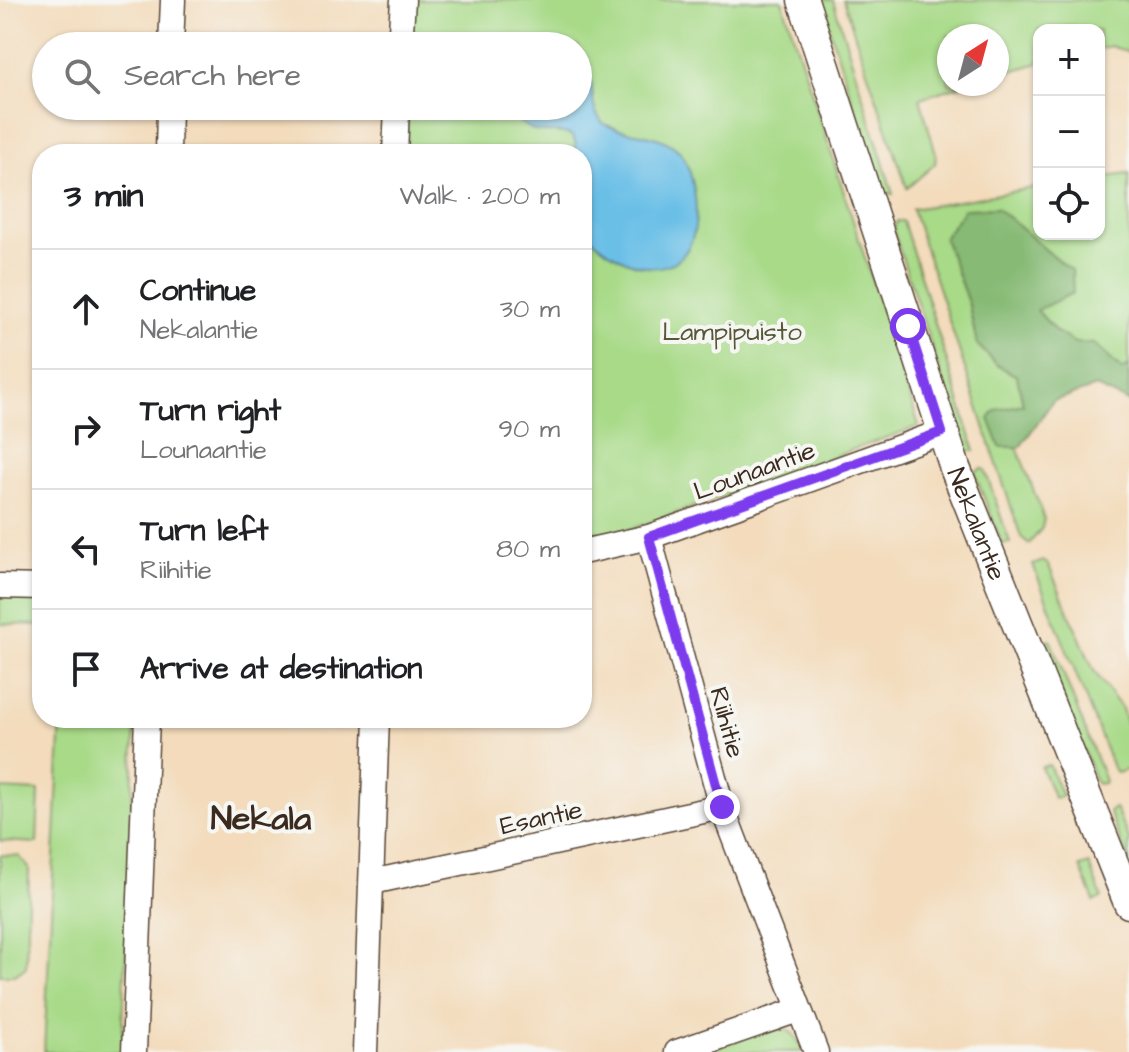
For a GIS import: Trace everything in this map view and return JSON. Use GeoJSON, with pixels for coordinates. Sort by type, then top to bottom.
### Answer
{"type":"FeatureCollection","features":[{"type":"Feature","properties":{"kind":"main road","name":"Nekalantie"},"geometry":{"type":"LineString","coordinates":[[803,0],[942,432],[1129,903]]}},
{"type":"Feature","properties":{"kind":"street"},"geometry":{"type":"LineString","coordinates":[[172,32],[173,0]]}},
{"type":"Feature","properties":{"kind":"street"},"geometry":{"type":"LineString","coordinates":[[401,32],[403,0]]}},
{"type":"Feature","properties":{"kind":"street"},"geometry":{"type":"LineString","coordinates":[[168,144],[169,120]]}},
{"type":"Feature","properties":{"kind":"street"},"geometry":{"type":"LineString","coordinates":[[395,144],[396,120]]}},
{"type":"Feature","properties":{"kind":"street","name":"Lounaantie"},"geometry":{"type":"LineString","coordinates":[[592,550],[649,537],[942,432]]}},
{"type":"Feature","properties":{"kind":"street","name":"Riihitie"},"geometry":{"type":"LineString","coordinates":[[649,537],[722,807],[816,1052]]}},
{"type":"Feature","properties":{"kind":"street"},"geometry":{"type":"LineString","coordinates":[[0,586],[32,587]]}},
{"type":"Feature","properties":{"kind":"street"},"geometry":{"type":"LineString","coordinates":[[134,1052],[147,728]]}},
{"type":"Feature","properties":{"kind":"street"},"geometry":{"type":"LineString","coordinates":[[365,1052],[377,728]]}},
{"type":"Feature","properties":{"kind":"street","name":"Esantie"},"geometry":{"type":"LineString","coordinates":[[372,882],[722,807]]}},
{"type":"Feature","properties":{"kind":"street"},"geometry":{"type":"LineString","coordinates":[[677,1052],[798,1010]]}},
{"type":"Feature","properties":{"kind":"green space","name":"Lampipuisto"},"geometry":{"type":"Polygon","coordinates":[[[413,0],[782,0],[919,426],[632,529],[592,538],[592,144],[406,144],[407,120],[592,120],[592,32],[411,32],[413,0]]]}},
{"type":"Feature","properties":{"kind":"green space"},"geometry":{"type":"Polygon","coordinates":[[[820,0],[833,0],[893,194],[882,193],[820,0]]]}},
{"type":"Feature","properties":{"kind":"green space"},"geometry":{"type":"Polygon","coordinates":[[[843,0],[1129,0],[1129,52],[1105,47],[1105,24],[1033,24],[1033,65],[1009,72],[1009,24],[937,24],[937,93],[920,98],[936,154],[935,164],[907,188],[843,0]]]}},
{"type":"Feature","properties":{"kind":"green space"},"geometry":{"type":"Polygon","coordinates":[[[1129,174],[1129,366],[1122,370],[1094,344],[1075,343],[1055,331],[1036,310],[1072,271],[1034,241],[944,238],[969,305],[977,344],[997,365],[1017,376],[1023,404],[997,410],[1000,447],[1017,447],[1044,518],[1042,528],[1029,544],[1021,537],[912,209],[1033,188],[1033,240],[1105,240],[1105,177],[1129,174]]]}},
{"type":"Feature","properties":{"kind":"green space"},"geometry":{"type":"Polygon","coordinates":[[[996,208],[1072,270],[1073,293],[1037,310],[1055,331],[1075,343],[1094,344],[1122,370],[1129,366],[1129,402],[1096,387],[1053,401],[1020,447],[1000,447],[989,419],[996,410],[1023,404],[1017,376],[997,365],[977,344],[969,305],[944,238],[964,209],[996,208]]]}},
{"type":"Feature","properties":{"kind":"green space"},"geometry":{"type":"Polygon","coordinates":[[[897,221],[903,221],[975,451],[966,451],[893,230],[897,221]]]}},
{"type":"Feature","properties":{"kind":"green space"},"geometry":{"type":"Polygon","coordinates":[[[982,468],[1010,543],[1002,544],[974,472],[982,468]]]}},
{"type":"Feature","properties":{"kind":"green space"},"geometry":{"type":"Polygon","coordinates":[[[1044,561],[1049,566],[1094,671],[1122,709],[1129,731],[1129,769],[1117,773],[1114,770],[1033,565],[1044,561]]]}},
{"type":"Feature","properties":{"kind":"green space"},"geometry":{"type":"Polygon","coordinates":[[[0,595],[32,597],[32,625],[0,624],[0,595]]]}},
{"type":"Feature","properties":{"kind":"green space"},"geometry":{"type":"Polygon","coordinates":[[[1050,639],[1104,783],[1097,784],[1041,642],[1050,639]]]}},
{"type":"Feature","properties":{"kind":"green space"},"geometry":{"type":"Polygon","coordinates":[[[60,728],[135,728],[122,1052],[44,1052],[60,728]]]}},
{"type":"Feature","properties":{"kind":"green space"},"geometry":{"type":"Polygon","coordinates":[[[1049,765],[1062,796],[1054,798],[1041,767],[1049,765]]]}},
{"type":"Feature","properties":{"kind":"green space"},"geometry":{"type":"Polygon","coordinates":[[[0,789],[39,791],[37,843],[0,841],[0,789]]]}},
{"type":"Feature","properties":{"kind":"green space"},"geometry":{"type":"Polygon","coordinates":[[[1115,808],[1129,839],[1129,863],[1109,812],[1115,808]]]}},
{"type":"Feature","properties":{"kind":"green space"},"geometry":{"type":"Polygon","coordinates":[[[0,855],[19,856],[29,868],[26,967],[15,975],[0,975],[0,855]]]}},
{"type":"Feature","properties":{"kind":"green space"},"geometry":{"type":"Polygon","coordinates":[[[1089,864],[1102,898],[1094,901],[1080,867],[1089,864]]]}},
{"type":"Feature","properties":{"kind":"green space"},"geometry":{"type":"Polygon","coordinates":[[[772,1028],[792,1033],[803,1052],[703,1052],[772,1028]]]}},
{"type":"Feature","properties":{"kind":"water"},"geometry":{"type":"Polygon","coordinates":[[[592,86],[595,109],[604,124],[661,139],[678,150],[686,162],[693,184],[696,216],[692,240],[682,256],[667,265],[648,267],[627,261],[605,249],[592,238],[592,144],[576,144],[568,134],[533,130],[518,120],[592,120],[592,86]]]}},
{"type":"Feature","properties":{"kind":"district","name":"Nekala"},"geometry":{"type":"Point","coordinates":[261,817]}},
{"type":"Feature","properties":{"kind":"route"},"geometry":{"type":"LineString","coordinates":[[722,807],[649,537],[942,432],[908,326]]}}]}
